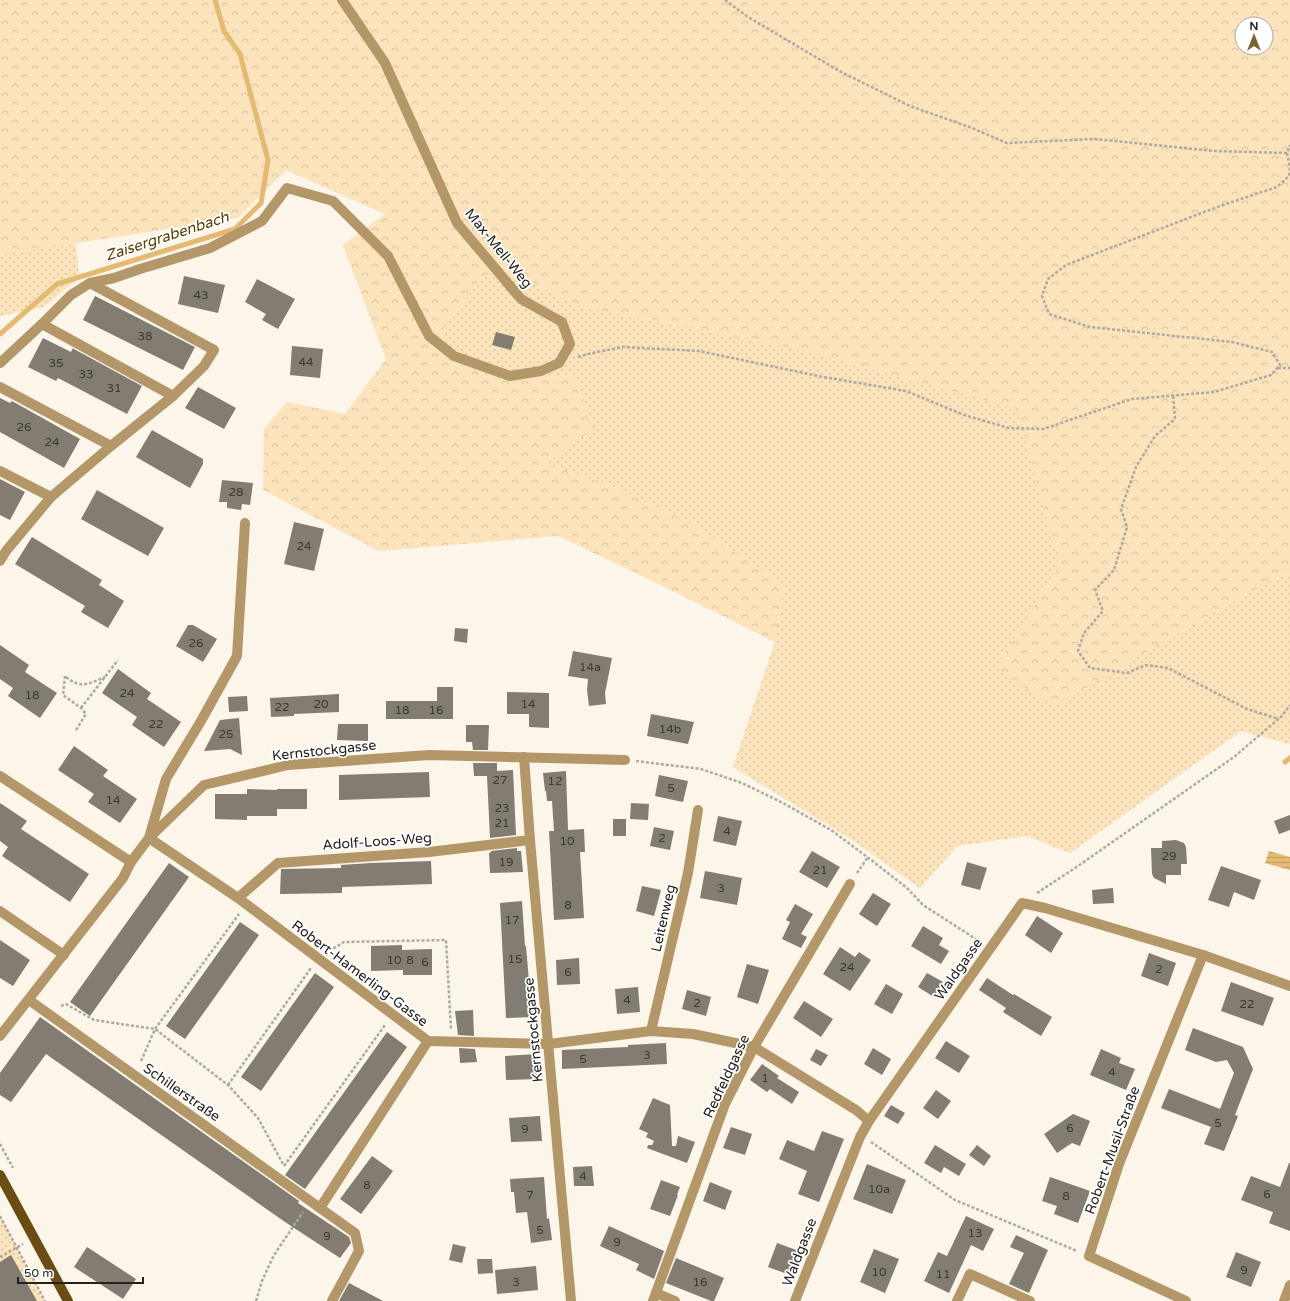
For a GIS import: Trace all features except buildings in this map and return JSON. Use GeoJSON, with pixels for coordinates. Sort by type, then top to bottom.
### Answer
{"type":"FeatureCollection","features":[{"type":"Feature","properties":{"kind":"main road"},"geometry":{"type":"LineString","coordinates":[[0,1175],[68,1301]]}},
{"type":"Feature","properties":{"kind":"street","name":"Max-Mell-Weg"},"geometry":{"type":"LineString","coordinates":[[342,0],[385,63],[457,223],[521,299],[562,322],[570,344],[559,363]]}},
{"type":"Feature","properties":{"kind":"street"},"geometry":{"type":"LineString","coordinates":[[0,362],[71,295],[90,283],[114,278],[210,248],[262,221],[286,188],[332,201],[388,256],[429,336],[454,356],[510,376],[541,371],[559,363]]}},
{"type":"Feature","properties":{"kind":"street"},"geometry":{"type":"LineString","coordinates":[[0,561],[6,550],[50,497],[173,396],[204,366],[214,350],[90,283]]}},
{"type":"Feature","properties":{"kind":"street"},"geometry":{"type":"LineString","coordinates":[[42,324],[173,396]]}},
{"type":"Feature","properties":{"kind":"street"},"geometry":{"type":"LineString","coordinates":[[0,387],[111,446]]}},
{"type":"Feature","properties":{"kind":"street"},"geometry":{"type":"LineString","coordinates":[[0,471],[50,497]]}},
{"type":"Feature","properties":{"kind":"street"},"geometry":{"type":"LineString","coordinates":[[150,838],[166,779],[202,721],[237,656],[245,523]]}},
{"type":"Feature","properties":{"kind":"street","name":"Kernstockgasse"},"geometry":{"type":"LineString","coordinates":[[0,1036],[124,878],[131,862],[150,838],[204,785],[288,765],[429,754],[625,760]]}},
{"type":"Feature","properties":{"kind":"street","name":"Kernstockgasse"},"geometry":{"type":"LineString","coordinates":[[524,757],[571,1301]]}},
{"type":"Feature","properties":{"kind":"street"},"geometry":{"type":"LineString","coordinates":[[0,776],[131,862]]}},
{"type":"Feature","properties":{"kind":"street","name":"Leitenweg"},"geometry":{"type":"LineString","coordinates":[[651,1031],[688,873],[698,810]]}},
{"type":"Feature","properties":{"kind":"street","name":"Robert-Hamerling-Gasse"},"geometry":{"type":"LineString","coordinates":[[150,838],[242,901],[428,1041],[549,1044],[651,1031],[693,1034],[754,1047],[856,1110],[869,1121]]}},
{"type":"Feature","properties":{"kind":"street","name":"Adolf-Loos-Weg"},"geometry":{"type":"LineString","coordinates":[[242,901],[278,863],[328,858],[429,852],[530,840]]}},
{"type":"Feature","properties":{"kind":"street","name":"Redfeldgasse"},"geometry":{"type":"LineString","coordinates":[[675,1301],[654,1297],[725,1104],[754,1047],[850,884]]}},
{"type":"Feature","properties":{"kind":"street"},"geometry":{"type":"LineString","coordinates":[[1022,903],[1045,908],[1203,955],[1290,986]]}},
{"type":"Feature","properties":{"kind":"street","name":"Waldgasse"},"geometry":{"type":"LineString","coordinates":[[795,1301],[860,1137],[869,1121],[1022,903]]}},
{"type":"Feature","properties":{"kind":"street"},"geometry":{"type":"LineString","coordinates":[[0,911],[64,955]]}},
{"type":"Feature","properties":{"kind":"street","name":"Robert-Musil-Straße"},"geometry":{"type":"LineString","coordinates":[[1089,1256],[1119,1164],[1203,955]]}},
{"type":"Feature","properties":{"kind":"street","name":"Schillerstraße"},"geometry":{"type":"LineString","coordinates":[[29,1000],[355,1233],[360,1251],[332,1301]]}},
{"type":"Feature","properties":{"kind":"street"},"geometry":{"type":"LineString","coordinates":[[320,1208],[428,1041]]}},
{"type":"Feature","properties":{"kind":"street"},"geometry":{"type":"LineString","coordinates":[[1089,1256],[1186,1301]]}},
{"type":"Feature","properties":{"kind":"street"},"geometry":{"type":"LineString","coordinates":[[957,1301],[970,1274],[1030,1301]]}},
{"type":"Feature","properties":{"kind":"street"},"geometry":{"type":"LineString","coordinates":[[1284,1301],[1290,1285]]}},
{"type":"Feature","properties":{"kind":"path"},"geometry":{"type":"LineString","coordinates":[[725,0],[748,17],[841,72],[910,106],[1007,142],[1094,139],[1214,151],[1287,153]]}},
{"type":"Feature","properties":{"kind":"path"},"geometry":{"type":"LineString","coordinates":[[559,363],[592,353],[623,347],[699,351],[823,377],[906,391],[964,415],[1009,428],[1043,429],[1132,399],[1214,392],[1272,375],[1280,365],[1272,352],[1232,342],[1090,327],[1049,314],[1042,296],[1048,279],[1066,265],[1220,206],[1277,187],[1289,176],[1290,167],[1287,153],[1290,145]]}},
{"type":"Feature","properties":{"kind":"path"},"geometry":{"type":"LineString","coordinates":[[1277,368],[1290,368]]}},
{"type":"Feature","properties":{"kind":"path"},"geometry":{"type":"LineString","coordinates":[[1173,396],[1175,419],[1155,436],[1136,467],[1121,508],[1127,527],[1114,570],[1095,590],[1103,610],[1084,633],[1078,651],[1090,668],[1127,673],[1146,665],[1168,668],[1247,709],[1279,719]]}},
{"type":"Feature","properties":{"kind":"path"},"geometry":{"type":"LineString","coordinates":[[81,708],[118,660]]}},
{"type":"Feature","properties":{"kind":"path"},"geometry":{"type":"LineString","coordinates":[[76,730],[86,714],[81,708],[63,695],[65,676],[73,683],[86,685],[105,677]]}},
{"type":"Feature","properties":{"kind":"path"},"geometry":{"type":"LineString","coordinates":[[1022,903],[1078,866],[1234,757],[1279,719],[1290,705]]}},
{"type":"Feature","properties":{"kind":"path"},"geometry":{"type":"LineString","coordinates":[[625,760],[701,769],[742,783],[783,803],[831,830],[907,888],[923,905],[989,948]]}},
{"type":"Feature","properties":{"kind":"path"},"geometry":{"type":"LineString","coordinates":[[850,884],[868,857]]}},
{"type":"Feature","properties":{"kind":"path"},"geometry":{"type":"LineString","coordinates":[[141,1061],[155,1029],[242,901]]}},
{"type":"Feature","properties":{"kind":"path"},"geometry":{"type":"LineString","coordinates":[[228,1085],[318,958],[344,942],[446,940],[451,1042]]}},
{"type":"Feature","properties":{"kind":"path"},"geometry":{"type":"LineString","coordinates":[[46,1012],[66,1004],[94,1020],[155,1029],[228,1085],[258,1118],[284,1166]]}},
{"type":"Feature","properties":{"kind":"path"},"geometry":{"type":"LineString","coordinates":[[276,1177],[392,1014]]}},
{"type":"Feature","properties":{"kind":"path"},"geometry":{"type":"LineString","coordinates":[[860,1137],[873,1144],[955,1200],[1089,1256]]}},
{"type":"Feature","properties":{"kind":"path"},"geometry":{"type":"LineString","coordinates":[[256,1301],[262,1281],[274,1255],[311,1201]]}},
{"type":"Feature","properties":{"kind":"path"},"geometry":{"type":"LineString","coordinates":[[0,1216],[45,1301]]}},
{"type":"Feature","properties":{"kind":"path"},"geometry":{"type":"LineString","coordinates":[[0,1257],[34,1238]]}},
{"type":"Feature","properties":{"kind":"green space"},"geometry":{"type":"Polygon","coordinates":[[[0,0],[1290,0],[1290,576],[1283,574],[1170,638],[1054,707],[996,668],[1059,565],[1017,409],[801,350],[577,306],[501,267],[481,279],[444,327],[447,358],[497,380],[576,375],[593,429],[546,464],[610,485],[691,523],[785,585],[775,642],[558,536],[379,551],[263,490],[264,429],[287,402],[345,414],[386,359],[343,245],[385,214],[286,170],[238,218],[0,255],[0,0]]]}},
{"type":"Feature","properties":{"kind":"green space"},"geometry":{"type":"Polygon","coordinates":[[[76,243],[79,278],[44,307],[0,316],[0,255],[76,243]]]}},
{"type":"Feature","properties":{"kind":"green space"},"geometry":{"type":"Polygon","coordinates":[[[501,267],[577,306],[801,350],[1018,409],[1059,565],[997,668],[1170,638],[1283,574],[1290,576],[1290,744],[1241,731],[1070,853],[1027,836],[957,846],[920,888],[851,839],[733,767],[775,642],[785,585],[691,523],[610,485],[545,464],[576,375],[497,380],[447,358],[444,327],[481,279],[501,267]]]}},
{"type":"Feature","properties":{"kind":"green space"},"geometry":{"type":"Polygon","coordinates":[[[0,1215],[44,1301],[0,1301],[0,1215]]]}},
{"type":"Feature","properties":{"kind":"shaded area"},"geometry":{"type":"Polygon","coordinates":[[[1269,851],[1290,857],[1290,870],[1265,863],[1269,851]]]}},
{"type":"Feature","properties":{"kind":"waterway","name":"Zaisergrabenbach"},"geometry":{"type":"LineString","coordinates":[[0,334],[57,284],[235,229],[261,203],[268,160],[240,54],[224,31],[215,0]]}},
{"type":"Feature","properties":{"kind":"waterway"},"geometry":{"type":"LineString","coordinates":[[1285,762],[1290,758]]}}]}
